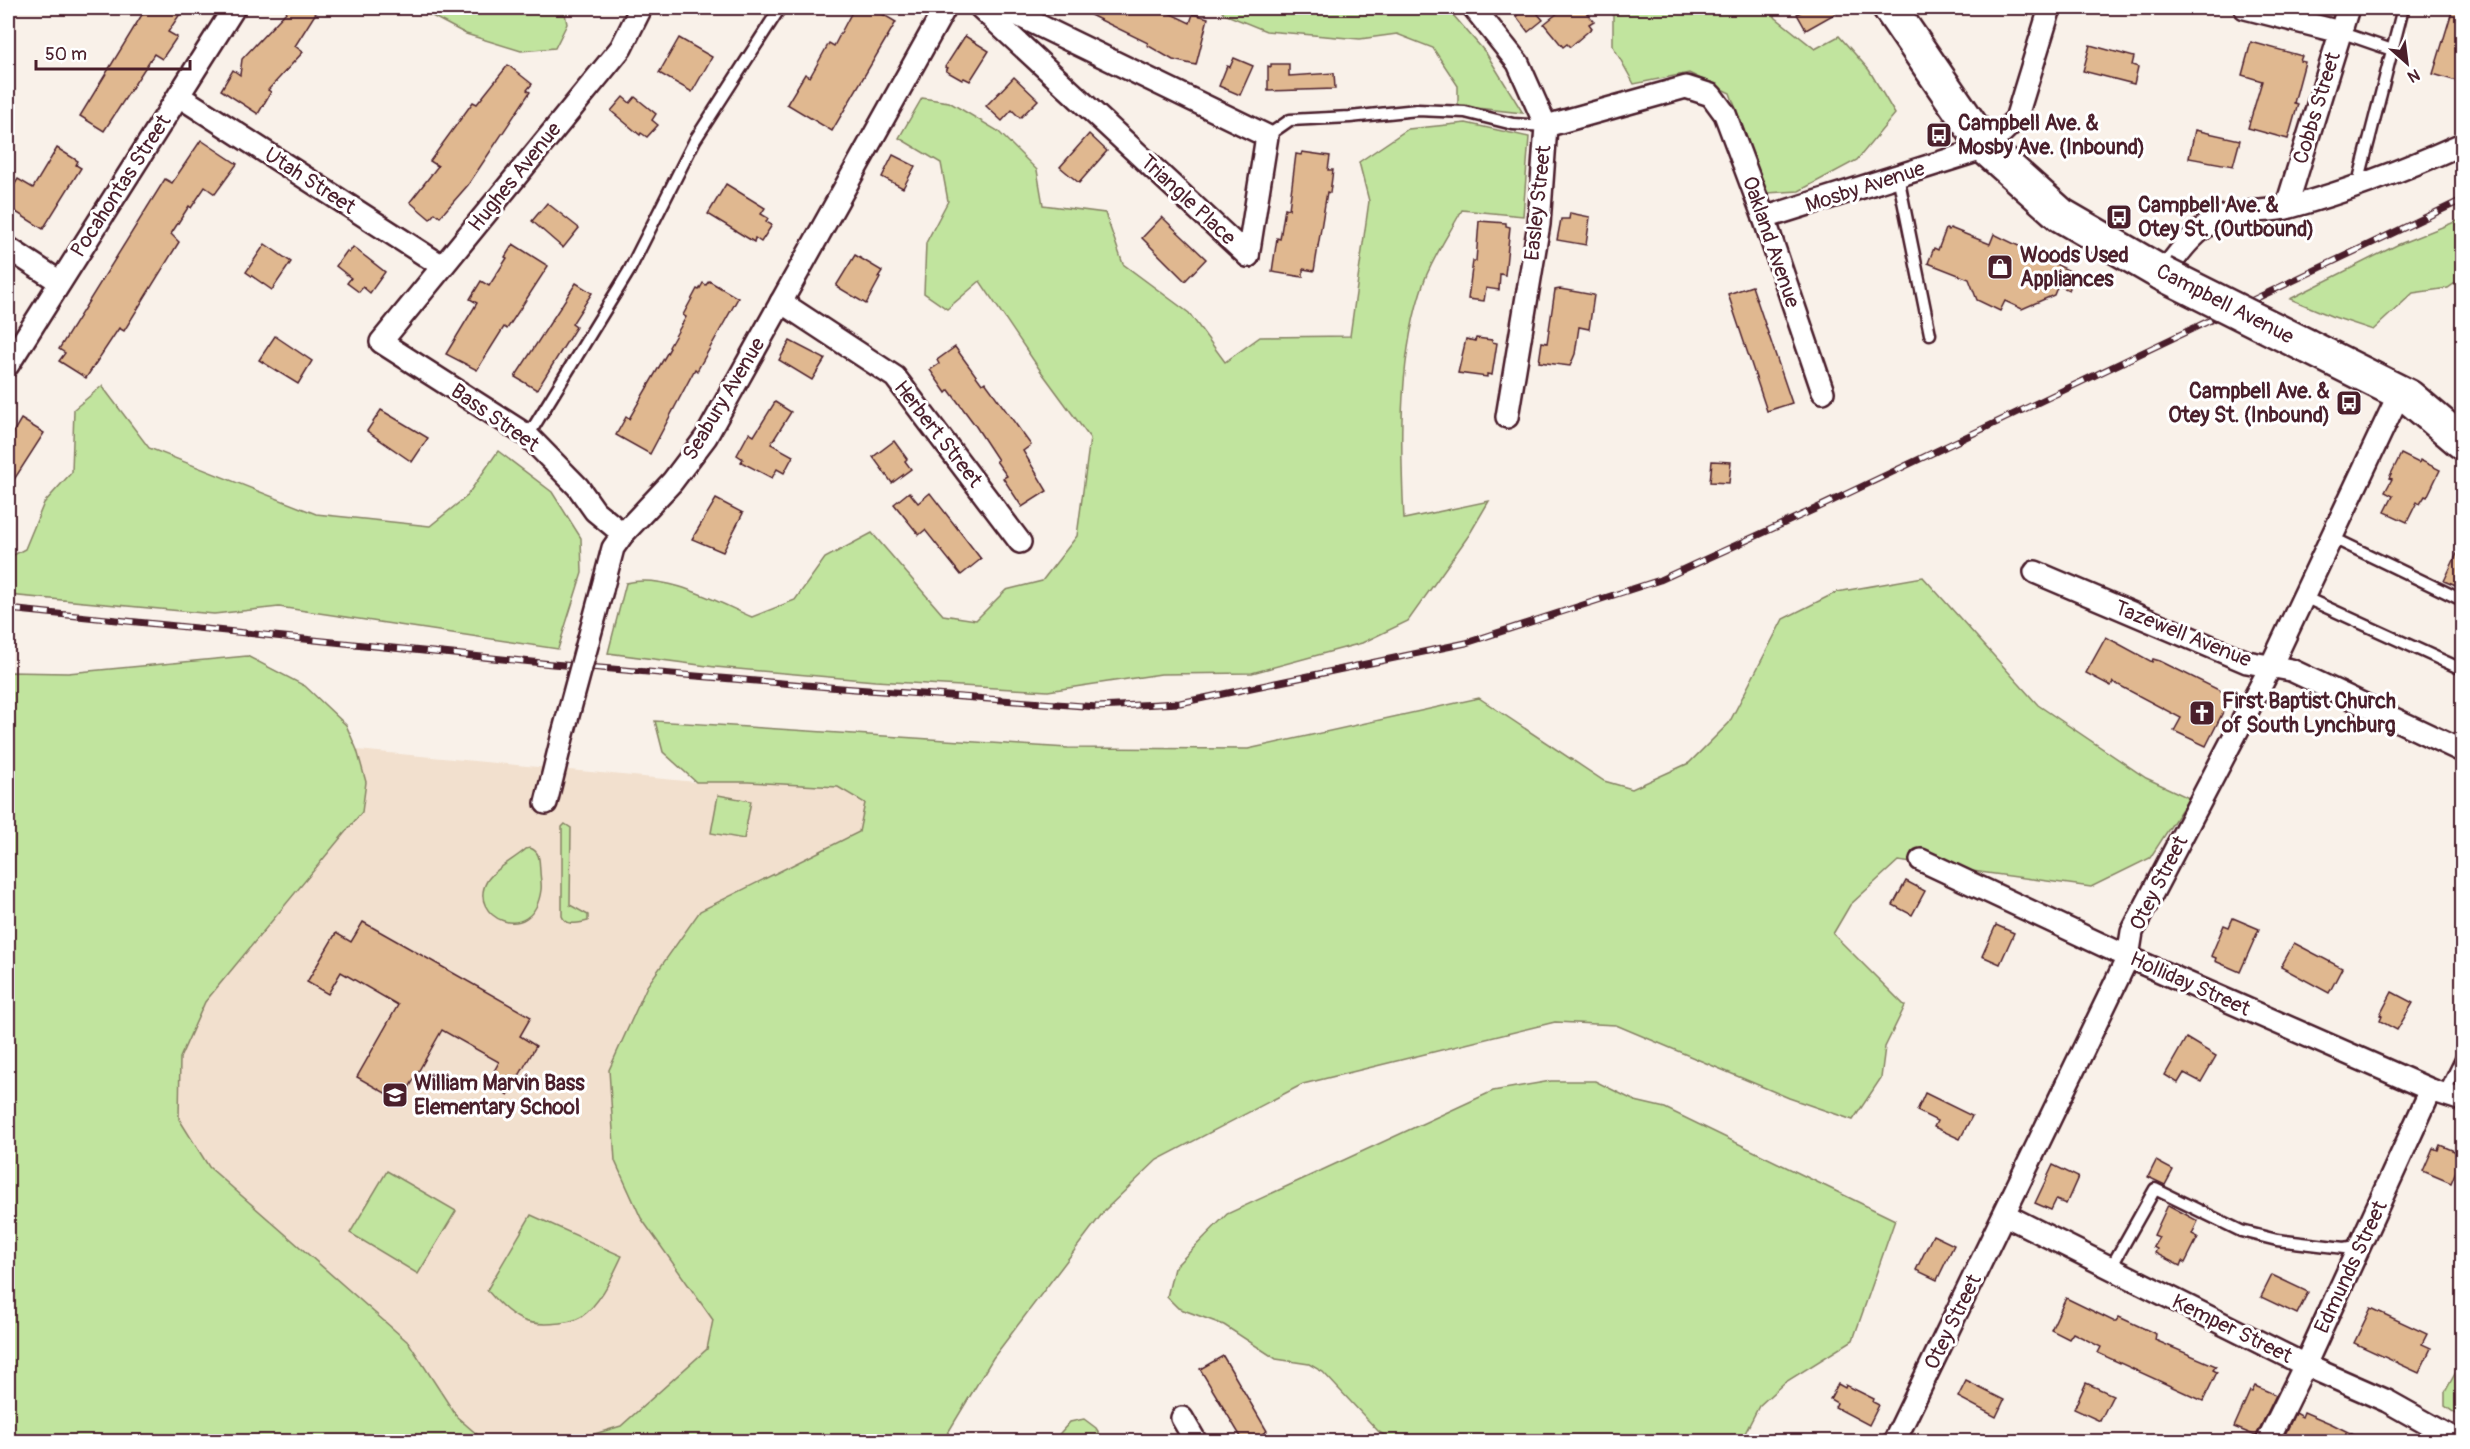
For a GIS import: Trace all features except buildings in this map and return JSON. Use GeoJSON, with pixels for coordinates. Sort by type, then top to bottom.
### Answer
{"type":"FeatureCollection","features":[{"type":"Feature","properties":{"kind":"main road","name":"Campbell Avenue"},"geometry":{"type":"LineString","coordinates":[[1890,8],[1986,148],[2061,215],[2163,274],[2404,395],[2463,416]]}},
{"type":"Feature","properties":{"kind":"main road","name":"Campbell Avenue"},"geometry":{"type":"LineString","coordinates":[[2404,395],[2463,441]]}},
{"type":"Feature","properties":{"kind":"street","name":"Pocahontas Street"},"geometry":{"type":"LineString","coordinates":[[8,365],[234,8]]}},
{"type":"Feature","properties":{"kind":"street","name":"Hughes Avenue"},"geometry":{"type":"LineString","coordinates":[[381,342],[621,48],[641,8]]}},
{"type":"Feature","properties":{"kind":"street","name":"Seabury Avenue"},"geometry":{"type":"LineString","coordinates":[[546,803],[613,548],[623,534],[672,482],[706,437],[945,8]]}},
{"type":"Feature","properties":{"kind":"street","name":"Triangle Place"},"geometry":{"type":"LineString","coordinates":[[981,8],[1248,256],[1267,136]]}},
{"type":"Feature","properties":{"kind":"street"},"geometry":{"type":"LineString","coordinates":[[1003,8],[1267,136]]}},
{"type":"Feature","properties":{"kind":"street","name":"Easley Street"},"geometry":{"type":"LineString","coordinates":[[1474,8],[1518,63],[1546,126],[1539,224],[1507,417]]}},
{"type":"Feature","properties":{"kind":"street","name":"Mosby Avenue"},"geometry":{"type":"LineString","coordinates":[[1764,219],[1986,148],[2016,119],[2050,8]]}},
{"type":"Feature","properties":{"kind":"street"},"geometry":{"type":"LineString","coordinates":[[2245,8],[2340,32]]}},
{"type":"Feature","properties":{"kind":"street","name":"Cobbs Street"},"geometry":{"type":"LineString","coordinates":[[2286,208],[2348,8]]}},
{"type":"Feature","properties":{"kind":"street","name":"Oakland Avenue"},"geometry":{"type":"LineString","coordinates":[[1546,126],[1686,87],[1711,95],[1725,114],[1764,219],[1823,393]]}},
{"type":"Feature","properties":{"kind":"street","name":"Utah Street"},"geometry":{"type":"LineString","coordinates":[[179,96],[442,266]]}},
{"type":"Feature","properties":{"kind":"street"},"geometry":{"type":"LineString","coordinates":[[2163,274],[2178,252],[2198,232],[2223,217],[2286,208],[2357,187],[2463,144]]}},
{"type":"Feature","properties":{"kind":"street"},"geometry":{"type":"LineString","coordinates":[[8,248],[60,282]]}},
{"type":"Feature","properties":{"kind":"street","name":"Herbert Street"},"geometry":{"type":"LineString","coordinates":[[781,302],[896,378],[1020,542]]}},
{"type":"Feature","properties":{"kind":"street","name":"Bass Street"},"geometry":{"type":"LineString","coordinates":[[381,342],[528,436],[578,487],[595,511],[623,534]]}},
{"type":"Feature","properties":{"kind":"street","name":"Otey Street"},"geometry":{"type":"LineString","coordinates":[[1894,1442],[2128,957],[2132,932],[2270,668],[2331,537],[2404,395]]}},
{"type":"Feature","properties":{"kind":"street","name":"Tazewell Avenue"},"geometry":{"type":"LineString","coordinates":[[2035,572],[2247,662],[2291,670],[2463,751]]}},
{"type":"Feature","properties":{"kind":"street","name":"Holliday Street"},"geometry":{"type":"LineString","coordinates":[[1921,860],[2128,957],[2446,1095]]}},
{"type":"Feature","properties":{"kind":"street","name":"Edmunds Street"},"geometry":{"type":"LineString","coordinates":[[2267,1442],[2361,1245],[2446,1095]]}},
{"type":"Feature","properties":{"kind":"street","name":"Kemper Street"},"geometry":{"type":"LineString","coordinates":[[2005,1215],[2305,1365],[2387,1401],[2460,1442]]}},
{"type":"Feature","properties":{"kind":"street"},"geometry":{"type":"LineString","coordinates":[[1182,1418],[1196,1442]]}},
{"type":"Feature","properties":{"kind":"lane"},"geometry":{"type":"LineString","coordinates":[[528,436],[629,271],[695,140],[780,8]]}},
{"type":"Feature","properties":{"kind":"lane"},"geometry":{"type":"LineString","coordinates":[[2357,187],[2403,8]]}},
{"type":"Feature","properties":{"kind":"lane"},"geometry":{"type":"LineString","coordinates":[[2340,32],[2392,50]]}},
{"type":"Feature","properties":{"kind":"lane"},"geometry":{"type":"LineString","coordinates":[[1267,136],[1290,120],[1418,110],[1465,112],[1513,124],[1546,126]]}},
{"type":"Feature","properties":{"kind":"lane"},"geometry":{"type":"LineString","coordinates":[[1898,176],[1930,334]]}},
{"type":"Feature","properties":{"kind":"lane"},"geometry":{"type":"LineString","coordinates":[[2331,537],[2463,600]]}},
{"type":"Feature","properties":{"kind":"lane"},"geometry":{"type":"LineString","coordinates":[[2304,597],[2457,667]]}},
{"type":"Feature","properties":{"kind":"lane"},"geometry":{"type":"LineString","coordinates":[[2446,1095],[2463,1057]]}},
{"type":"Feature","properties":{"kind":"lane"},"geometry":{"type":"LineString","coordinates":[[2110,1269],[2155,1189],[2241,1231],[2277,1240],[2344,1248],[2361,1245]]}},
{"type":"Feature","properties":{"kind":"shaded area","name":"William Marvin Bass Elementary School"},"geometry":{"type":"Polygon","coordinates":[[[357,750],[696,782],[748,782],[839,787],[865,802],[859,832],[700,912],[609,1070],[615,1161],[641,1218],[713,1320],[707,1349],[621,1427],[568,1441],[499,1442],[479,1436],[457,1417],[409,1343],[209,1167],[179,1119],[180,1058],[205,1002],[362,812],[366,782],[357,750]]]}},
{"type":"Feature","properties":{"kind":"green space"},"geometry":{"type":"Polygon","coordinates":[[[417,8],[564,8],[567,24],[555,48],[521,51],[466,34],[417,8]]]}},
{"type":"Feature","properties":{"kind":"green space"},"geometry":{"type":"Polygon","coordinates":[[[1220,8],[1447,8],[1486,53],[1523,113],[1458,106],[1458,86],[1433,48],[1397,34],[1360,39],[1266,31],[1224,14],[1220,8]]]}},
{"type":"Feature","properties":{"kind":"green space"},"geometry":{"type":"Polygon","coordinates":[[[1613,8],[1769,8],[1776,18],[1815,49],[1839,36],[1869,70],[1895,114],[1857,160],[1799,191],[1767,193],[1730,93],[1689,73],[1634,84],[1613,46],[1613,8]]]}},
{"type":"Feature","properties":{"kind":"green space"},"geometry":{"type":"Polygon","coordinates":[[[922,98],[949,102],[998,131],[1037,170],[1043,205],[1105,213],[1123,264],[1189,313],[1225,362],[1260,337],[1350,336],[1369,201],[1359,162],[1408,129],[1466,123],[1529,137],[1523,216],[1462,210],[1437,253],[1416,307],[1405,367],[1403,398],[1404,519],[1489,501],[1469,535],[1408,621],[1362,643],[1252,673],[1161,674],[1048,691],[875,681],[715,667],[608,653],[626,583],[641,581],[674,585],[752,617],[795,600],[825,558],[872,533],[943,615],[976,620],[1006,590],[1042,581],[1077,536],[1090,438],[1040,370],[980,281],[947,309],[924,293],[926,243],[948,201],[941,163],[899,138],[922,98]]]}},
{"type":"Feature","properties":{"kind":"green space"},"geometry":{"type":"Polygon","coordinates":[[[2462,219],[2462,278],[2448,288],[2413,293],[2373,330],[2290,299],[2397,245],[2462,219]]]}},
{"type":"Feature","properties":{"kind":"green space"},"geometry":{"type":"Polygon","coordinates":[[[102,386],[149,448],[316,514],[430,526],[466,497],[498,451],[552,492],[581,538],[582,573],[558,649],[279,607],[214,614],[8,595],[8,558],[25,549],[44,503],[72,472],[74,409],[102,386]]]}},
{"type":"Feature","properties":{"kind":"green space"},"geometry":{"type":"Polygon","coordinates":[[[1923,577],[2038,705],[2146,778],[2189,798],[2150,858],[2091,887],[1898,861],[1850,905],[1833,934],[1905,1006],[1885,1047],[1881,1078],[1853,1120],[1789,1098],[1616,1025],[1555,1022],[1303,1084],[1157,1160],[1105,1210],[993,1358],[943,1441],[568,1442],[621,1426],[707,1349],[713,1320],[641,1218],[615,1161],[609,1070],[647,986],[700,911],[859,832],[865,803],[838,787],[748,782],[696,782],[663,752],[655,721],[1068,748],[1248,749],[1479,698],[1604,781],[1632,789],[1689,763],[1729,723],[1783,619],[1837,592],[1923,577]]]}},
{"type":"Feature","properties":{"kind":"green space"},"geometry":{"type":"Polygon","coordinates":[[[247,656],[305,686],[346,725],[357,750],[366,782],[362,812],[205,1002],[180,1058],[179,1119],[209,1167],[409,1343],[457,1417],[479,1436],[499,1441],[8,1441],[8,672],[68,673],[247,656]]]}},
{"type":"Feature","properties":{"kind":"green space"},"geometry":{"type":"Polygon","coordinates":[[[718,795],[751,801],[744,839],[711,833],[718,795]]]}},
{"type":"Feature","properties":{"kind":"green space"},"geometry":{"type":"Polygon","coordinates":[[[565,824],[571,828],[570,905],[588,915],[588,921],[569,923],[562,916],[562,827],[565,824]]]}},
{"type":"Feature","properties":{"kind":"green space"},"geometry":{"type":"Polygon","coordinates":[[[530,848],[536,852],[539,861],[541,888],[536,908],[526,918],[515,922],[503,921],[485,906],[483,894],[487,881],[499,868],[530,848]]]}},
{"type":"Feature","properties":{"kind":"green space"},"geometry":{"type":"Polygon","coordinates":[[[1551,1081],[1595,1081],[1635,1101],[1665,1108],[1895,1220],[1853,1340],[1784,1383],[1759,1406],[1741,1441],[1394,1441],[1379,1432],[1323,1372],[1309,1364],[1276,1359],[1224,1325],[1178,1308],[1167,1297],[1174,1268],[1227,1214],[1493,1091],[1551,1081]]]}},
{"type":"Feature","properties":{"kind":"green space"},"geometry":{"type":"Polygon","coordinates":[[[387,1171],[456,1211],[418,1274],[350,1233],[387,1171]]]}},
{"type":"Feature","properties":{"kind":"green space"},"geometry":{"type":"Polygon","coordinates":[[[2462,1209],[2462,1263],[2459,1257],[2457,1237],[2462,1209]]]}},
{"type":"Feature","properties":{"kind":"green space"},"geometry":{"type":"Polygon","coordinates":[[[531,1215],[622,1256],[600,1297],[588,1311],[575,1320],[552,1324],[522,1320],[503,1307],[487,1290],[531,1215]]]}},
{"type":"Feature","properties":{"kind":"green space"},"geometry":{"type":"Polygon","coordinates":[[[2462,1361],[2462,1418],[2445,1406],[2445,1392],[2462,1361]]]}},
{"type":"Feature","properties":{"kind":"green space"},"geometry":{"type":"Polygon","coordinates":[[[1084,1419],[1096,1428],[1104,1441],[1053,1441],[1070,1422],[1084,1419]]]}},
{"type":"Feature","properties":{"kind":"railway"},"geometry":{"type":"LineString","coordinates":[[8,609],[552,664],[841,688],[1097,707],[1180,703],[1466,643],[1660,580],[1815,509],[2462,200]]}},
{"type":"Feature","properties":{"kind":"place","name":"Campbell Ave. & Mosby Ave. (Inbound)"},"geometry":{"type":"Point","coordinates":[1939,135]}},
{"type":"Feature","properties":{"kind":"place","name":"Campbell Ave. & Otey St. (Outbound)"},"geometry":{"type":"Point","coordinates":[2119,217]}},
{"type":"Feature","properties":{"kind":"place","name":"Woods Used Appliances"},"geometry":{"type":"Point","coordinates":[2000,267]}},
{"type":"Feature","properties":{"kind":"place","name":"Campbell Ave. & Otey St. (Inbound)"},"geometry":{"type":"Point","coordinates":[2349,403]}},
{"type":"Feature","properties":{"kind":"place","name":"First Baptist Church of South Lynchburg"},"geometry":{"type":"Point","coordinates":[2202,713]}},
{"type":"Feature","properties":{"kind":"place","name":"William Marvin Bass Elementary School"},"geometry":{"type":"Point","coordinates":[395,1095]}}]}
